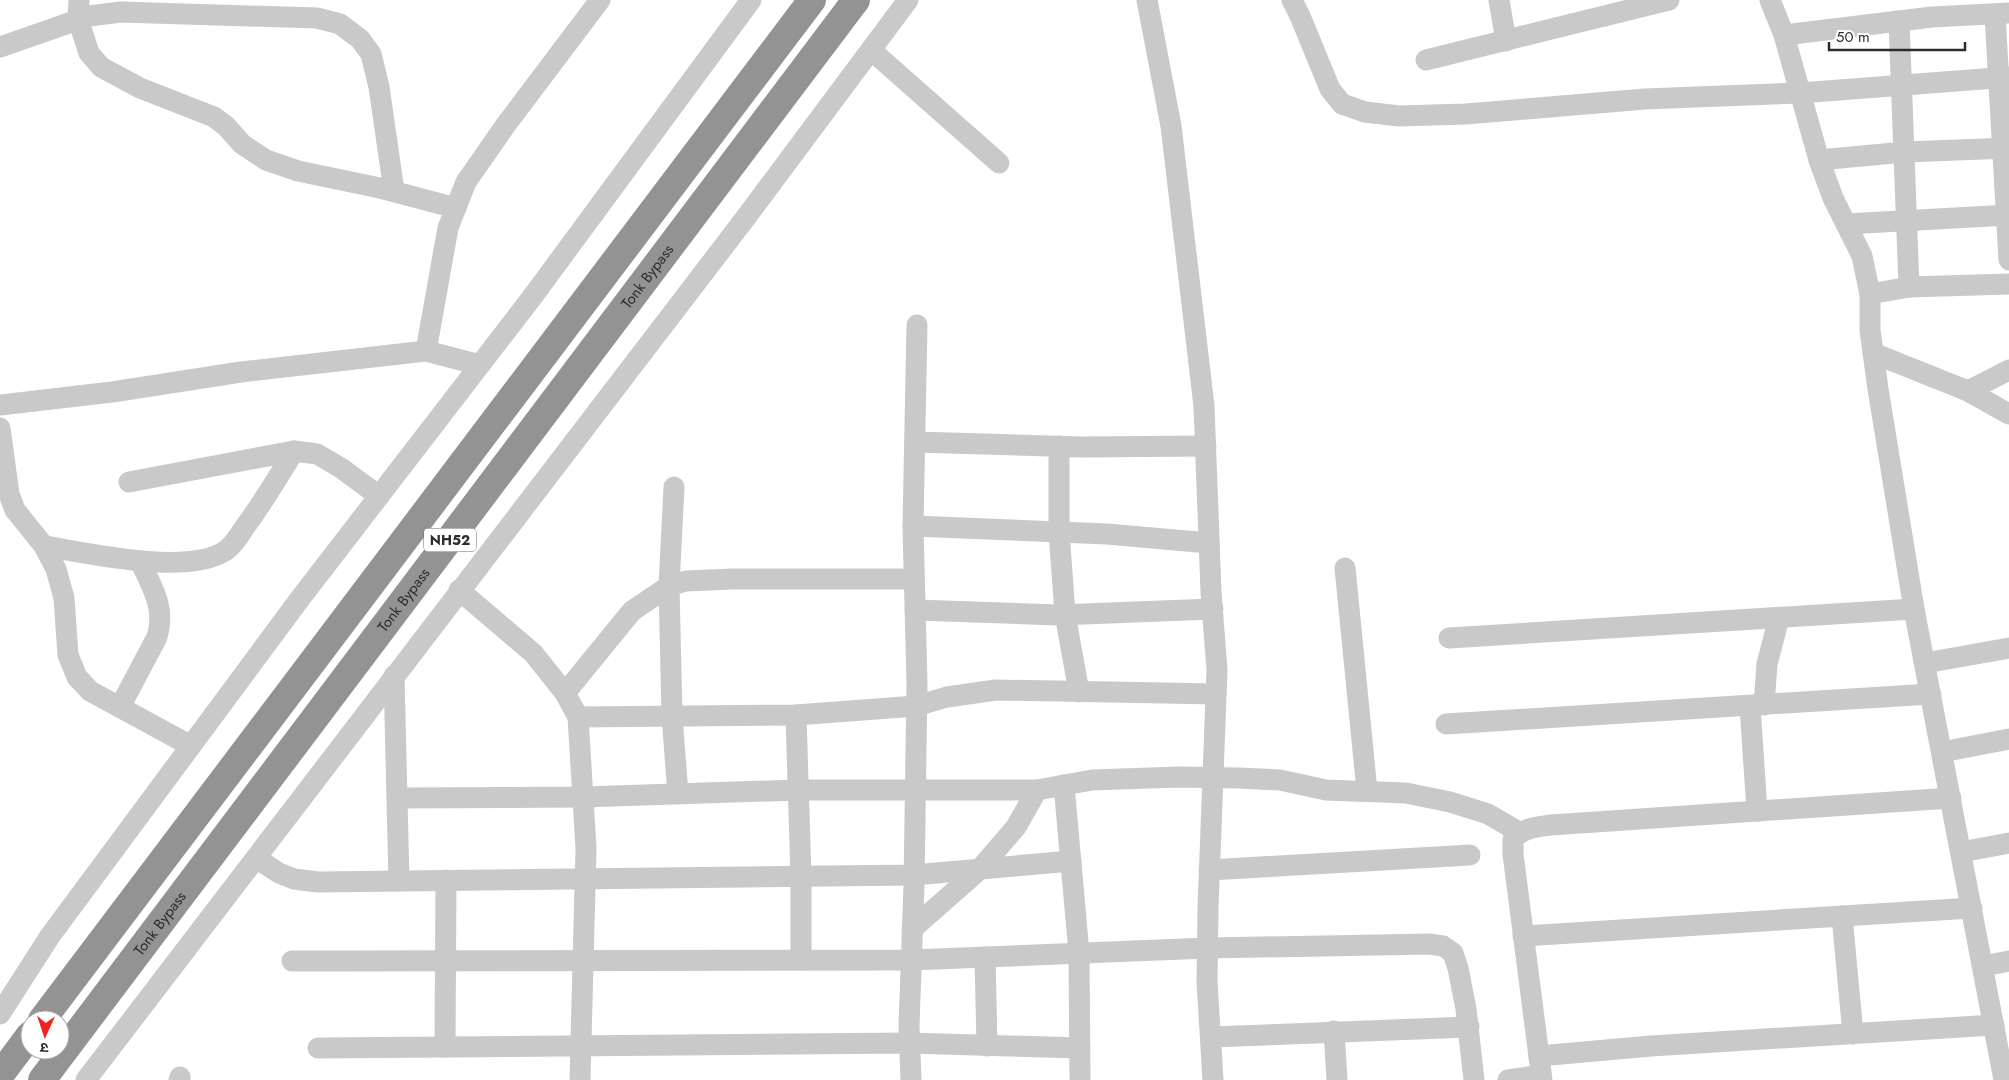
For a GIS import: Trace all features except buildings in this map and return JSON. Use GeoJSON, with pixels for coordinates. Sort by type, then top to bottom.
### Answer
{"type":"FeatureCollection","features":[{"type":"Feature","properties":{"kind":"highway","name":"NH52"},"geometry":{"type":"LineString","coordinates":[[50,1010],[812,0]]}},
{"type":"Feature","properties":{"kind":"highway","name":"Tonk Bypass"},"geometry":{"type":"LineString","coordinates":[[42,1080],[856,0]]}},
{"type":"Feature","properties":{"kind":"highway"},"geometry":{"type":"LineString","coordinates":[[0,1075],[20,1049]]}},
{"type":"Feature","properties":{"kind":"street"},"geometry":{"type":"LineString","coordinates":[[426,351],[448,228],[466,182],[505,126],[600,0]]}},
{"type":"Feature","properties":{"kind":"street"},"geometry":{"type":"LineString","coordinates":[[0,1014],[50,936],[378,496],[533,296],[751,0]]}},
{"type":"Feature","properties":{"kind":"street"},"geometry":{"type":"LineString","coordinates":[[86,1080],[459,590],[748,216],[908,0]]}},
{"type":"Feature","properties":{"kind":"street"},"geometry":{"type":"LineString","coordinates":[[1147,0],[1171,126],[1204,406],[1209,543],[1217,670],[1209,870],[1208,948],[1213,1080]]}},
{"type":"Feature","properties":{"kind":"street"},"geometry":{"type":"LineString","coordinates":[[1292,0],[1330,89],[1342,104],[1365,112],[1399,116],[1466,114],[1645,99],[1800,93],[2004,77]]}},
{"type":"Feature","properties":{"kind":"street"},"geometry":{"type":"LineString","coordinates":[[1499,0],[1506,41]]}},
{"type":"Feature","properties":{"kind":"street"},"geometry":{"type":"LineString","coordinates":[[1426,60],[1506,41],[1611,7],[1669,0]]}},
{"type":"Feature","properties":{"kind":"street"},"geometry":{"type":"LineString","coordinates":[[1770,0],[1784,35],[1819,160],[1833,198],[1862,256],[1870,294],[1870,330],[1873,353],[1914,610],[2004,1080],[2009,1079]]}},
{"type":"Feature","properties":{"kind":"street"},"geometry":{"type":"LineString","coordinates":[[78,10],[89,53],[101,67],[140,88],[214,117],[226,126],[242,144],[266,160],[298,171],[456,208]]}},
{"type":"Feature","properties":{"kind":"street"},"geometry":{"type":"LineString","coordinates":[[78,10],[89,16],[121,12],[317,18],[340,24],[360,39],[371,54],[379,87],[394,192]]}},
{"type":"Feature","properties":{"kind":"street"},"geometry":{"type":"LineString","coordinates":[[0,47],[78,10]]}},
{"type":"Feature","properties":{"kind":"street"},"geometry":{"type":"LineString","coordinates":[[1784,35],[1932,17],[2002,13],[2009,260]]}},
{"type":"Feature","properties":{"kind":"street"},"geometry":{"type":"LineString","coordinates":[[1899,21],[1909,288]]}},
{"type":"Feature","properties":{"kind":"street"},"geometry":{"type":"LineString","coordinates":[[871,50],[999,163]]}},
{"type":"Feature","properties":{"kind":"street"},"geometry":{"type":"LineString","coordinates":[[1819,160],[1905,152],[2006,148]]}},
{"type":"Feature","properties":{"kind":"street"},"geometry":{"type":"LineString","coordinates":[[1846,224],[2008,215]]}},
{"type":"Feature","properties":{"kind":"street"},"geometry":{"type":"LineString","coordinates":[[1870,294],[1909,288],[2009,284]]}},
{"type":"Feature","properties":{"kind":"street"},"geometry":{"type":"LineString","coordinates":[[911,1080],[911,960],[916,706],[913,526],[917,324]]}},
{"type":"Feature","properties":{"kind":"street"},"geometry":{"type":"LineString","coordinates":[[0,404],[112,392],[241,372],[426,351],[480,365]]}},
{"type":"Feature","properties":{"kind":"street"},"geometry":{"type":"LineString","coordinates":[[1873,353],[1968,391],[2009,414]]}},
{"type":"Feature","properties":{"kind":"street"},"geometry":{"type":"LineString","coordinates":[[1968,391],[2009,370]]}},
{"type":"Feature","properties":{"kind":"street"},"geometry":{"type":"LineString","coordinates":[[0,428],[9,494],[15,510],[44,546],[56,569],[64,598],[68,655],[77,677],[90,691],[191,746]]}},
{"type":"Feature","properties":{"kind":"street"},"geometry":{"type":"LineString","coordinates":[[915,442],[1059,446],[1206,446]]}},
{"type":"Feature","properties":{"kind":"street"},"geometry":{"type":"LineString","coordinates":[[1059,446],[1059,532],[1065,614],[1080,692]]}},
{"type":"Feature","properties":{"kind":"street"},"geometry":{"type":"LineString","coordinates":[[129,482],[294,451],[317,454],[341,468],[378,496]]}},
{"type":"Feature","properties":{"kind":"street"},"geometry":{"type":"LineString","coordinates":[[44,546],[140,561],[179,563],[214,556],[225,551],[233,544],[256,512],[294,451]]}},
{"type":"Feature","properties":{"kind":"street"},"geometry":{"type":"LineString","coordinates":[[674,487],[668,586],[672,716],[678,794]]}},
{"type":"Feature","properties":{"kind":"street"},"geometry":{"type":"LineString","coordinates":[[913,526],[1107,534],[1209,543]]}},
{"type":"Feature","properties":{"kind":"street"},"geometry":{"type":"LineString","coordinates":[[120,707],[160,626],[158,599],[140,561]]}},
{"type":"Feature","properties":{"kind":"street"},"geometry":{"type":"LineString","coordinates":[[1345,568],[1367,791]]}},
{"type":"Feature","properties":{"kind":"street"},"geometry":{"type":"LineString","coordinates":[[565,692],[632,611],[668,586],[686,581],[733,579],[914,579]]}},
{"type":"Feature","properties":{"kind":"street"},"geometry":{"type":"LineString","coordinates":[[459,590],[533,653],[565,692],[578,717],[586,848],[580,1080]]}},
{"type":"Feature","properties":{"kind":"street"},"geometry":{"type":"LineString","coordinates":[[915,610],[1065,614],[1213,609]]}},
{"type":"Feature","properties":{"kind":"street"},"geometry":{"type":"LineString","coordinates":[[1449,638],[1914,610]]}},
{"type":"Feature","properties":{"kind":"street"},"geometry":{"type":"LineString","coordinates":[[1757,811],[1757,705],[1779,618]]}},
{"type":"Feature","properties":{"kind":"street"},"geometry":{"type":"LineString","coordinates":[[1925,663],[2009,648]]}},
{"type":"Feature","properties":{"kind":"street"},"geometry":{"type":"LineString","coordinates":[[394,676],[399,881]]}},
{"type":"Feature","properties":{"kind":"street"},"geometry":{"type":"LineString","coordinates":[[578,717],[796,715],[916,706],[947,697],[996,690],[1216,694]]}},
{"type":"Feature","properties":{"kind":"street"},"geometry":{"type":"LineString","coordinates":[[1446,724],[1931,694]]}},
{"type":"Feature","properties":{"kind":"street"},"geometry":{"type":"LineString","coordinates":[[796,715],[801,876],[801,960]]}},
{"type":"Feature","properties":{"kind":"street"},"geometry":{"type":"LineString","coordinates":[[1942,752],[2009,739]]}},
{"type":"Feature","properties":{"kind":"street"},"geometry":{"type":"LineString","coordinates":[[397,798],[583,797],[798,790],[1037,790],[1092,780],[1212,778],[1280,780],[1326,790],[1406,793],[1450,802],[1488,814],[1519,832]]}},
{"type":"Feature","properties":{"kind":"street"},"geometry":{"type":"LineString","coordinates":[[1064,785],[1079,953],[1080,1080]]}},
{"type":"Feature","properties":{"kind":"street"},"geometry":{"type":"LineString","coordinates":[[912,929],[979,870],[1016,827],[1037,790]]}},
{"type":"Feature","properties":{"kind":"street"},"geometry":{"type":"LineString","coordinates":[[1540,1070],[1513,854],[1513,839],[1519,832],[1551,825],[1951,798]]}},
{"type":"Feature","properties":{"kind":"street"},"geometry":{"type":"LineString","coordinates":[[1961,852],[2009,843]]}},
{"type":"Feature","properties":{"kind":"street"},"geometry":{"type":"LineString","coordinates":[[1209,870],[1470,855]]}},
{"type":"Feature","properties":{"kind":"street"},"geometry":{"type":"LineString","coordinates":[[256,858],[279,873],[294,879],[318,882],[914,874],[1071,861]]}},
{"type":"Feature","properties":{"kind":"street"},"geometry":{"type":"LineString","coordinates":[[445,1047],[446,880]]}},
{"type":"Feature","properties":{"kind":"street"},"geometry":{"type":"LineString","coordinates":[[1523,936],[1972,908]]}},
{"type":"Feature","properties":{"kind":"street"},"geometry":{"type":"LineString","coordinates":[[1842,916],[1853,1034]]}},
{"type":"Feature","properties":{"kind":"street"},"geometry":{"type":"LineString","coordinates":[[292,961],[911,960],[1208,948],[1429,944],[1443,946],[1453,953],[1458,968],[1469,1027],[1474,1080]]}},
{"type":"Feature","properties":{"kind":"street"},"geometry":{"type":"LineString","coordinates":[[985,957],[987,1046]]}},
{"type":"Feature","properties":{"kind":"street"},"geometry":{"type":"LineString","coordinates":[[1983,966],[2009,961]]}},
{"type":"Feature","properties":{"kind":"street"},"geometry":{"type":"LineString","coordinates":[[1508,1080],[1540,1070],[1651,1046],[1994,1025]]}},
{"type":"Feature","properties":{"kind":"street"},"geometry":{"type":"LineString","coordinates":[[1210,1036],[1469,1027]]}},
{"type":"Feature","properties":{"kind":"street"},"geometry":{"type":"LineString","coordinates":[[1334,1031],[1337,1080]]}},
{"type":"Feature","properties":{"kind":"street"},"geometry":{"type":"LineString","coordinates":[[318,1048],[910,1044],[1080,1048]]}}]}
